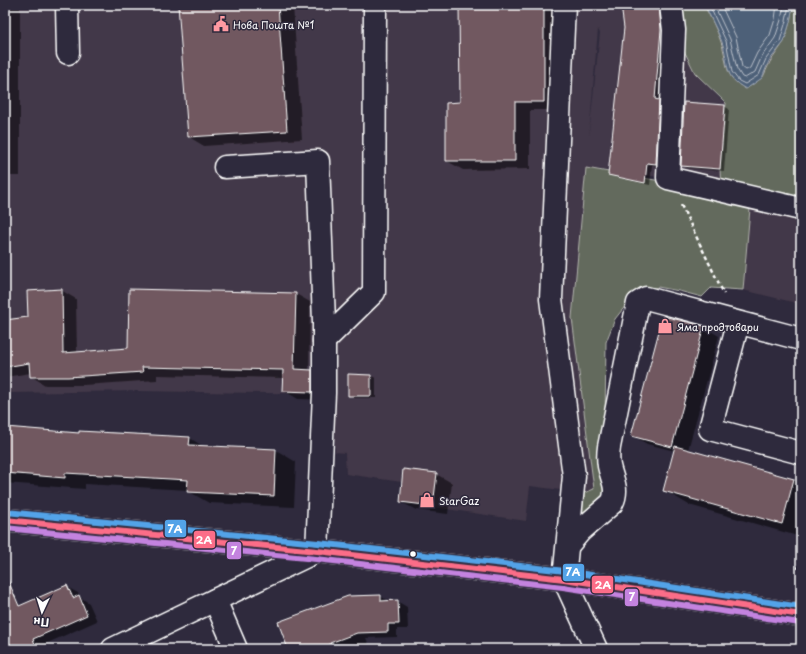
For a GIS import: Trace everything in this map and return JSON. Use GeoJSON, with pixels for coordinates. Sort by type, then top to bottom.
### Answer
{"type":"FeatureCollection","features":[{"type":"Feature","properties":{"kind":"street"},"geometry":{"type":"LineString","coordinates":[[66,5],[68,53]]}},
{"type":"Feature","properties":{"kind":"street"},"geometry":{"type":"LineString","coordinates":[[324,340],[374,292],[375,5]]}},
{"type":"Feature","properties":{"kind":"street"},"geometry":{"type":"LineString","coordinates":[[564,5],[551,299],[574,476],[564,579],[596,649]]}},
{"type":"Feature","properties":{"kind":"street"},"geometry":{"type":"LineString","coordinates":[[671,5],[674,30],[668,178],[801,209]]}},
{"type":"Feature","properties":{"kind":"street"},"geometry":{"type":"LineString","coordinates":[[225,167],[318,161],[324,340],[324,393],[317,551]]}},
{"type":"Feature","properties":{"kind":"street"},"geometry":{"type":"LineString","coordinates":[[568,545],[580,531],[612,503],[615,497],[616,490],[609,466],[608,447],[638,303],[646,298],[801,339]]}},
{"type":"Feature","properties":{"kind":"street"},"geometry":{"type":"LineString","coordinates":[[738,323],[710,428],[801,452]]}},
{"type":"Feature","properties":{"kind":"street"},"geometry":{"type":"LineString","coordinates":[[5,520],[317,551],[564,579],[801,615]]}},
{"type":"Feature","properties":{"kind":"street"},"geometry":{"type":"LineString","coordinates":[[113,649],[317,551]]}},
{"type":"Feature","properties":{"kind":"street"},"geometry":{"type":"LineString","coordinates":[[215,600],[236,649]]}},
{"type":"Feature","properties":{"kind":"path"},"geometry":{"type":"LineString","coordinates":[[668,178],[738,323]]}},
{"type":"Feature","properties":{"kind":"path"},"geometry":{"type":"LineString","coordinates":[[798,569],[801,556]]}},
{"type":"Feature","properties":{"kind":"shaded area"},"geometry":{"type":"Polygon","coordinates":[[[5,5],[675,5],[674,30],[695,73],[723,102],[736,84],[725,105],[720,169],[721,190],[668,178],[586,168],[572,318],[594,490],[584,493],[530,486],[526,521],[400,502],[402,482],[346,474],[345,453],[335,452],[334,394],[138,391],[5,393],[5,5]],[[598,29],[589,135],[600,33],[598,29]]]}},
{"type":"Feature","properties":{"kind":"shaded area"},"geometry":{"type":"Polygon","coordinates":[[[704,5],[793,5],[784,42],[770,62],[763,77],[746,89],[736,84],[728,73],[721,42],[704,5]]]}},
{"type":"Feature","properties":{"kind":"shaded area"},"geometry":{"type":"Polygon","coordinates":[[[751,197],[801,209],[801,304],[743,290],[751,197]]]}},
{"type":"Feature","properties":{"kind":"green space"},"geometry":{"type":"Polygon","coordinates":[[[675,5],[704,5],[719,37],[730,74],[738,84],[746,89],[763,77],[770,62],[784,42],[793,5],[801,5],[801,209],[751,197],[743,290],[711,288],[702,297],[658,287],[639,293],[626,305],[615,319],[606,342],[605,421],[607,496],[581,523],[584,493],[594,489],[572,318],[586,168],[741,195],[721,190],[720,169],[726,103],[695,73],[674,30],[675,5]]]}},
{"type":"Feature","properties":{"kind":"water"},"geometry":{"type":"Polygon","coordinates":[[[705,5],[793,5],[784,42],[769,61],[762,78],[746,89],[738,84],[730,74],[722,42],[705,5]]]}},
{"type":"Feature","properties":{"kind":"building"},"geometry":{"type":"Polygon","coordinates":[[[178,5],[278,5],[287,131],[188,137],[178,5]]]}},
{"type":"Feature","properties":{"kind":"building"},"geometry":{"type":"Polygon","coordinates":[[[459,5],[544,5],[544,102],[515,102],[515,161],[446,161],[446,103],[460,102],[459,5]]]}},
{"type":"Feature","properties":{"kind":"building"},"geometry":{"type":"Polygon","coordinates":[[[621,5],[659,5],[661,30],[655,99],[659,100],[656,164],[647,163],[645,183],[608,175],[624,28],[621,5]]]}},
{"type":"Feature","properties":{"kind":"building"},"geometry":{"type":"Polygon","coordinates":[[[684,102],[725,105],[720,169],[681,166],[684,102]]]}},
{"type":"Feature","properties":{"kind":"building"},"geometry":{"type":"Polygon","coordinates":[[[62,289],[63,353],[128,348],[129,289],[296,293],[294,369],[312,370],[312,392],[282,391],[283,370],[142,367],[143,372],[68,377],[30,377],[29,363],[5,367],[5,320],[28,317],[27,291],[62,289]]]}},
{"type":"Feature","properties":{"kind":"building"},"geometry":{"type":"Polygon","coordinates":[[[663,316],[704,326],[672,447],[631,436],[663,316]]]}},
{"type":"Feature","properties":{"kind":"building"},"geometry":{"type":"Polygon","coordinates":[[[348,374],[371,375],[371,396],[348,396],[348,374]]]}},
{"type":"Feature","properties":{"kind":"building"},"geometry":{"type":"Polygon","coordinates":[[[5,427],[79,433],[79,431],[190,437],[189,445],[276,449],[274,496],[187,492],[188,480],[65,473],[65,478],[5,473],[5,427]]]}},
{"type":"Feature","properties":{"kind":"building"},"geometry":{"type":"Polygon","coordinates":[[[675,446],[794,479],[782,524],[663,491],[675,446]]]}},
{"type":"Feature","properties":{"kind":"building"},"geometry":{"type":"Polygon","coordinates":[[[403,469],[437,473],[433,506],[400,502],[403,469]]]}},
{"type":"Feature","properties":{"kind":"building"},"geometry":{"type":"Polygon","coordinates":[[[5,573],[19,606],[67,585],[73,598],[79,595],[87,615],[33,639],[35,644],[23,649],[5,649],[5,573]]]}},
{"type":"Feature","properties":{"kind":"building"},"geometry":{"type":"Polygon","coordinates":[[[381,595],[381,601],[398,600],[399,624],[388,624],[388,632],[357,633],[330,643],[332,649],[288,649],[278,622],[348,596],[381,595]]]}},
{"type":"Feature","properties":{"kind":"transit line","name":"7А"},"geometry":{"type":"LineString","coordinates":[[6,512],[318,543],[565,571],[801,607]]}},
{"type":"Feature","properties":{"kind":"transit line","name":"2А"},"geometry":{"type":"LineString","coordinates":[[5,520],[317,551],[564,579],[801,615]]}},
{"type":"Feature","properties":{"kind":"transit line","name":"7"},"geometry":{"type":"LineString","coordinates":[[5,528],[316,559],[563,587],[800,623]]}},
{"type":"Feature","properties":{"kind":"place","name":"Нова Пошта №1"},"geometry":{"type":"Point","coordinates":[221,24]}},
{"type":"Feature","properties":{"kind":"place","name":"Яма продтовари"},"geometry":{"type":"Point","coordinates":[665,326]}},
{"type":"Feature","properties":{"kind":"place","name":"StarGaz"},"geometry":{"type":"Point","coordinates":[427,500]}}]}
